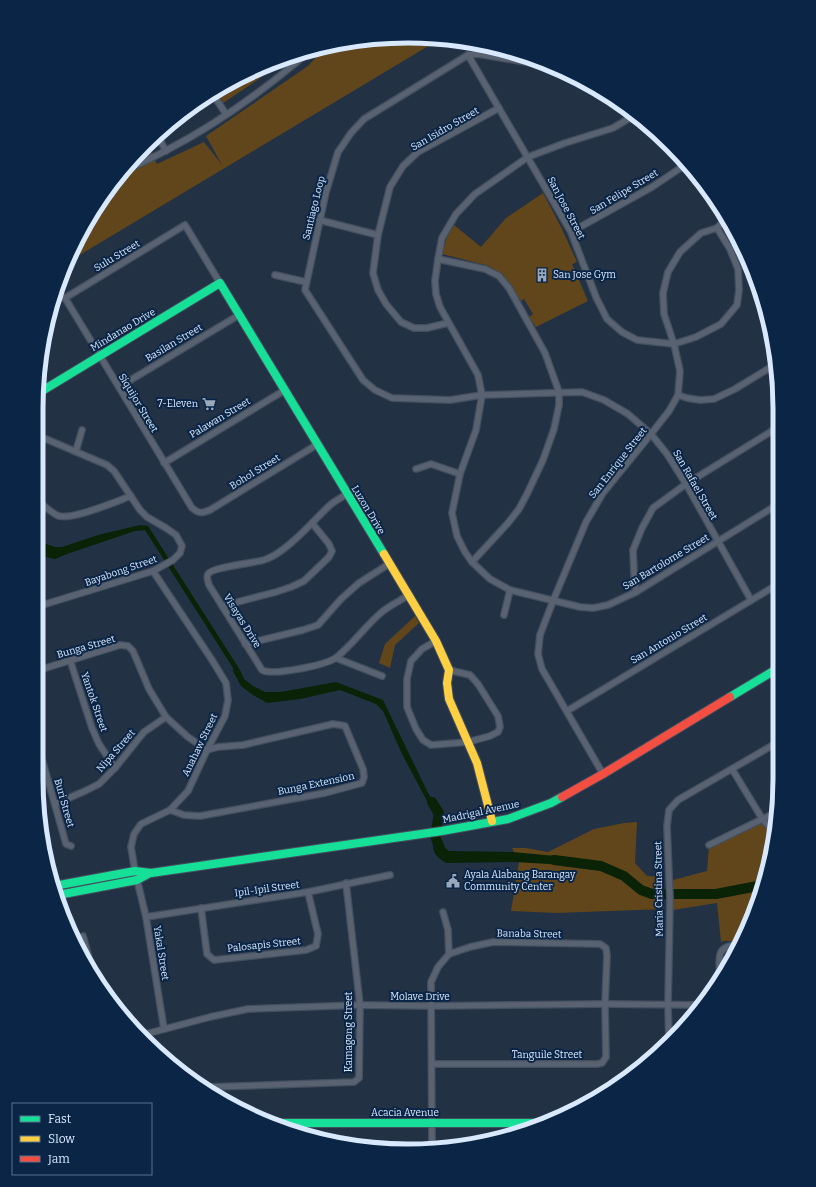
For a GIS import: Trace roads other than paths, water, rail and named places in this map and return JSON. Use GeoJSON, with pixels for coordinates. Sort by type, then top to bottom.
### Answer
{"type":"FeatureCollection","features":[{"type":"Feature","properties":{"kind":"street"},"geometry":{"type":"LineString","coordinates":[[468,55],[478,54],[525,62]]}},
{"type":"Feature","properties":{"kind":"street","name":"San Jose Street"},"geometry":{"type":"LineString","coordinates":[[468,55],[571,232],[596,297],[607,318],[622,332],[637,340],[674,344],[696,337],[721,324],[737,305],[739,290],[738,269],[730,249],[717,228]]}},
{"type":"Feature","properties":{"kind":"street","name":"Santiago Loop"},"geometry":{"type":"LineString","coordinates":[[468,55],[364,119],[350,133],[338,152],[326,192],[305,290],[363,380],[375,390],[392,398],[450,400],[482,395]]}},
{"type":"Feature","properties":{"kind":"street"},"geometry":{"type":"LineString","coordinates":[[135,165],[166,151],[226,114],[268,86],[301,59]]}},
{"type":"Feature","properties":{"kind":"street"},"geometry":{"type":"LineString","coordinates":[[216,98],[226,114]]}},
{"type":"Feature","properties":{"kind":"street","name":"San Isidro Street"},"geometry":{"type":"LineString","coordinates":[[448,323],[427,328],[414,328],[401,322],[386,304],[378,290],[373,272],[378,235],[390,188],[403,166],[418,152],[499,108]]}},
{"type":"Feature","properties":{"kind":"street"},"geometry":{"type":"LineString","coordinates":[[482,395],[478,375],[448,323],[440,307],[436,294],[435,281],[442,238],[456,214],[475,194],[528,157],[565,143],[614,128],[630,118]]}},
{"type":"Feature","properties":{"kind":"street"},"geometry":{"type":"LineString","coordinates":[[160,140],[166,151]]}},
{"type":"Feature","properties":{"kind":"street","name":"San Felipe Street"},"geometry":{"type":"LineString","coordinates":[[571,232],[652,187],[682,167]]}},
{"type":"Feature","properties":{"kind":"street"},"geometry":{"type":"LineString","coordinates":[[319,220],[378,235]]}},
{"type":"Feature","properties":{"kind":"street","name":"San Enrique Street"},"geometry":{"type":"LineString","coordinates":[[603,774],[542,669],[538,654],[540,635],[586,522],[603,493],[669,411],[678,395],[680,371],[674,344],[664,314],[662,293],[668,272],[680,252],[701,234],[717,228],[722,222]]}},
{"type":"Feature","properties":{"kind":"street","name":"Luzon Drive"},"geometry":{"type":"LineString","coordinates":[[185,225],[436,641],[449,670],[447,683],[449,699],[477,764],[492,821]]}},
{"type":"Feature","properties":{"kind":"street","name":"Sulu Street"},"geometry":{"type":"LineString","coordinates":[[65,298],[185,225]]}},
{"type":"Feature","properties":{"kind":"street"},"geometry":{"type":"LineString","coordinates":[[438,258],[485,269],[499,276],[509,288],[545,353],[559,392],[559,405],[554,429],[543,460],[519,510],[472,562]]}},
{"type":"Feature","properties":{"kind":"street"},"geometry":{"type":"LineString","coordinates":[[275,275],[306,282]]}},
{"type":"Feature","properties":{"kind":"street","name":"Mindanao Drive"},"geometry":{"type":"LineString","coordinates":[[44,390],[220,283]]}},
{"type":"Feature","properties":{"kind":"street"},"geometry":{"type":"LineString","coordinates":[[60,297],[65,298]]}},
{"type":"Feature","properties":{"kind":"street","name":"Siquijor Street"},"geometry":{"type":"LineString","coordinates":[[65,298],[192,508],[200,513]]}},
{"type":"Feature","properties":{"kind":"street","name":"Basilan Street"},"geometry":{"type":"LineString","coordinates":[[119,387],[239,315]]}},
{"type":"Feature","properties":{"kind":"street"},"geometry":{"type":"LineString","coordinates":[[678,395],[700,400],[714,399],[735,389],[771,367]]}},
{"type":"Feature","properties":{"kind":"street","name":"Palawan Street"},"geometry":{"type":"LineString","coordinates":[[164,463],[285,390]]}},
{"type":"Feature","properties":{"kind":"street","name":"San Rafael Street"},"geometry":{"type":"LineString","coordinates":[[482,395],[582,392],[604,400],[628,414],[651,434],[668,454],[751,600]]}},
{"type":"Feature","properties":{"kind":"street","name":"San Bartolome Street"},"geometry":{"type":"LineString","coordinates":[[482,395],[476,430],[460,474],[452,513],[457,536],[472,562],[490,579],[510,590],[580,607],[593,608],[608,605],[636,592],[773,507]]}},
{"type":"Feature","properties":{"kind":"street"},"geometry":{"type":"LineString","coordinates":[[76,451],[82,430]]}},
{"type":"Feature","properties":{"kind":"street"},"geometry":{"type":"LineString","coordinates":[[636,592],[633,550],[642,528],[653,508],[686,484],[773,430]]}},
{"type":"Feature","properties":{"kind":"street","name":"Bayabong Street"},"geometry":{"type":"LineString","coordinates":[[43,438],[107,465],[114,471],[147,518],[176,535],[182,546],[180,553],[173,560],[153,571],[43,605]]}},
{"type":"Feature","properties":{"kind":"street","name":"Bohol Street"},"geometry":{"type":"LineString","coordinates":[[200,513],[210,510],[318,444]]}},
{"type":"Feature","properties":{"kind":"street"},"geometry":{"type":"LineString","coordinates":[[416,469],[431,464],[460,474]]}},
{"type":"Feature","properties":{"kind":"street","name":"Visayas Drive"},"geometry":{"type":"LineString","coordinates":[[347,494],[331,504],[277,554],[247,564],[216,568],[207,574],[209,585],[245,644],[262,670],[276,672],[312,666],[336,658],[384,610],[409,595]]}},
{"type":"Feature","properties":{"kind":"street"},"geometry":{"type":"LineString","coordinates":[[43,505],[58,516],[67,516],[80,514],[131,496]]}},
{"type":"Feature","properties":{"kind":"street"},"geometry":{"type":"LineString","coordinates":[[222,606],[276,592],[304,581],[332,552],[329,544],[312,523]]}},
{"type":"Feature","properties":{"kind":"street"},"geometry":{"type":"LineString","coordinates":[[245,644],[304,630],[318,625],[359,583],[389,564]]}},
{"type":"Feature","properties":{"kind":"street","name":"Anahaw Street"},"geometry":{"type":"LineString","coordinates":[[135,872],[131,847],[134,834],[142,824],[170,810],[188,791],[225,716],[228,700],[226,683],[153,571]]}},
{"type":"Feature","properties":{"kind":"street","name":"San Antonio Street"},"geometry":{"type":"LineString","coordinates":[[567,711],[773,587]]}},
{"type":"Feature","properties":{"kind":"street"},"geometry":{"type":"LineString","coordinates":[[504,615],[510,590]]}},
{"type":"Feature","properties":{"kind":"street"},"geometry":{"type":"LineString","coordinates":[[436,641],[422,649],[411,661],[407,679],[407,707],[416,730],[423,740],[431,745],[468,742],[498,732],[500,726],[498,716],[478,684],[470,675],[449,670]]}},
{"type":"Feature","properties":{"kind":"street","name":"Bunga Street"},"geometry":{"type":"LineString","coordinates":[[43,669],[120,645],[128,646],[133,651],[149,688],[166,717],[188,737],[207,750]]}},
{"type":"Feature","properties":{"kind":"street"},"geometry":{"type":"LineString","coordinates":[[336,658],[382,676]]}},
{"type":"Feature","properties":{"kind":"street","name":"Yantok Street"},"geometry":{"type":"LineString","coordinates":[[70,660],[92,728],[99,744],[115,768]]}},
{"type":"Feature","properties":{"kind":"street","name":"Madrigal Avenue"},"geometry":{"type":"LineString","coordinates":[[58,884],[135,872],[151,873],[442,831],[521,815],[551,803],[603,774],[773,671]]}},
{"type":"Feature","properties":{"kind":"street","name":"Nipa Street"},"geometry":{"type":"LineString","coordinates":[[55,804],[99,784],[115,768],[144,732],[166,717]]}},
{"type":"Feature","properties":{"kind":"street","name":"Bunga Extension"},"geometry":{"type":"LineString","coordinates":[[170,810],[184,816],[200,816],[340,789],[362,783],[364,777],[363,769],[345,726],[340,724],[333,724],[243,745],[218,747],[207,750]]}},
{"type":"Feature","properties":{"kind":"street","name":"Maria Cristina Street"},"geometry":{"type":"LineString","coordinates":[[669,1034],[670,900],[667,826],[669,810],[678,800],[773,745]]}},
{"type":"Feature","properties":{"kind":"street","name":"Buri Street"},"geometry":{"type":"LineString","coordinates":[[43,762],[66,844],[71,846]]}},
{"type":"Feature","properties":{"kind":"street"},"geometry":{"type":"LineString","coordinates":[[732,769],[763,820],[770,827]]}},
{"type":"Feature","properties":{"kind":"street"},"geometry":{"type":"LineString","coordinates":[[709,845],[771,815]]}},
{"type":"Feature","properties":{"kind":"street","name":"Yakal Street"},"geometry":{"type":"LineString","coordinates":[[135,872],[146,917],[164,1029]]}},
{"type":"Feature","properties":{"kind":"street","name":"Madrigal Avenue"},"geometry":{"type":"LineString","coordinates":[[62,895],[137,880],[151,873]]}},
{"type":"Feature","properties":{"kind":"street","name":"Ipil-Ipil Street"},"geometry":{"type":"LineString","coordinates":[[146,917],[308,892],[390,875]]}},
{"type":"Feature","properties":{"kind":"street","name":"Kamagong Street"},"geometry":{"type":"LineString","coordinates":[[214,1088],[354,1082],[359,1078],[360,1005],[346,883]]}},
{"type":"Feature","properties":{"kind":"street","name":"Palosapis Street"},"geometry":{"type":"LineString","coordinates":[[201,908],[206,954],[214,960],[306,950],[316,946],[318,934],[308,892]]}},
{"type":"Feature","properties":{"kind":"street"},"geometry":{"type":"LineString","coordinates":[[432,1143],[431,982],[438,967],[449,954],[448,930],[443,912]]}},
{"type":"Feature","properties":{"kind":"street"},"geometry":{"type":"LineString","coordinates":[[83,936],[88,953]]}},
{"type":"Feature","properties":{"kind":"street","name":"Banaba Street"},"geometry":{"type":"LineString","coordinates":[[449,954],[470,946],[492,942],[600,944],[606,948],[608,956],[605,1004]]}},
{"type":"Feature","properties":{"kind":"street"},"geometry":{"type":"LineString","coordinates":[[720,969],[719,954],[724,947],[732,945]]}},
{"type":"Feature","properties":{"kind":"street","name":"Tanguile Street"},"geometry":{"type":"LineString","coordinates":[[432,1064],[602,1063],[606,1057],[605,1004]]}},
{"type":"Feature","properties":{"kind":"street","name":"Molave Drive"},"geometry":{"type":"LineString","coordinates":[[147,1034],[210,1017],[248,1009],[360,1005],[695,1005]]}},
{"type":"Feature","properties":{"kind":"street","name":"Acacia Avenue"},"geometry":{"type":"LineString","coordinates":[[286,1123],[530,1123]]}},
{"type":"Feature","properties":{"kind":"waterway"},"geometry":{"type":"LineString","coordinates":[[432,802],[439,813],[435,836],[441,852]]}},
{"type":"Feature","properties":{"kind":"waterway"},"geometry":{"type":"LineString","coordinates":[[554,860],[601,866],[624,876],[641,890],[652,894],[716,894],[757,886]]}},
{"type":"Feature","properties":{"kind":"place","name":"San Jose Gym"},"geometry":{"type":"Point","coordinates":[542,275]}},
{"type":"Feature","properties":{"kind":"place","name":"7-Eleven"},"geometry":{"type":"Point","coordinates":[209,404]}},
{"type":"Feature","properties":{"kind":"place","name":"Ayala Alabang Barangay Community Center"},"geometry":{"type":"Point","coordinates":[453,881]}}]}
